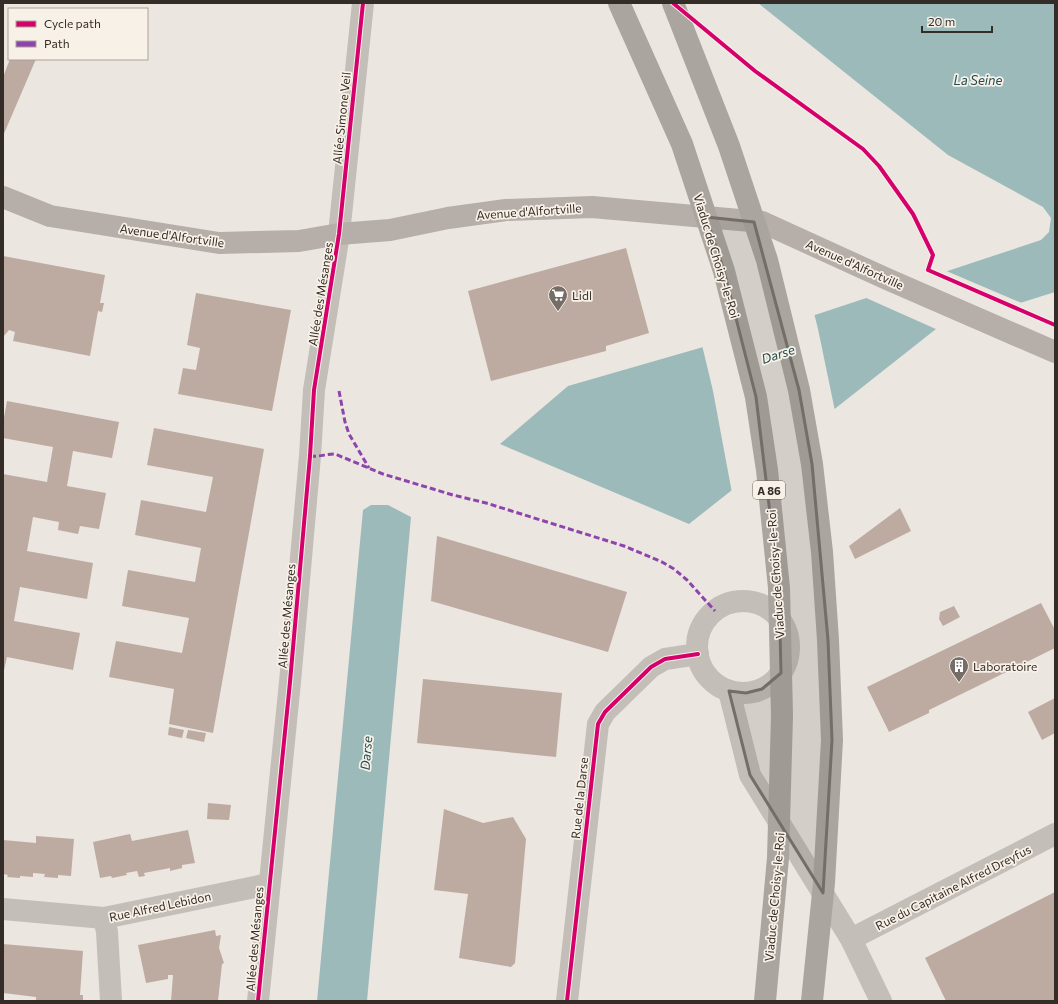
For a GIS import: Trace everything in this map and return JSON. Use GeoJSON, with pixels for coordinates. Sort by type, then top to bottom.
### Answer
{"type":"FeatureCollection","features":[{"type":"Feature","properties":{"kind":"highway","name":"Viaduc de Choisy-le-Roi"},"geometry":{"type":"LineString","coordinates":[[619,3],[682,144],[724,271],[756,397],[767,470],[779,588],[782,716],[778,858],[764,1001]]}},
{"type":"Feature","properties":{"kind":"highway"},"geometry":{"type":"LineString","coordinates":[[673,3],[729,146],[767,260],[799,390],[812,464],[822,552],[828,633],[832,740],[824,883],[812,1001]]}},
{"type":"Feature","properties":{"kind":"main road","name":"Avenue d'Alfortville"},"geometry":{"type":"LineString","coordinates":[[3,197],[50,216],[219,243],[299,240],[339,234],[390,230],[448,218],[506,210],[592,207],[762,222],[887,279],[1046,348]]}},
{"type":"Feature","properties":{"kind":"street","name":"Allée Simone Veil"},"geometry":{"type":"LineString","coordinates":[[339,234],[363,3]]}},
{"type":"Feature","properties":{"kind":"street","name":"Allée des Mésanges"},"geometry":{"type":"LineString","coordinates":[[258,1001],[288,696],[307,488],[314,390],[339,234]]}},
{"type":"Feature","properties":{"kind":"street"},"geometry":{"type":"LineString","coordinates":[[748,601],[760,604],[781,620],[787,632],[789,646],[788,659],[782,671],[773,682],[762,689],[746,693],[729,691],[714,683],[703,670],[698,654],[698,638],[704,623],[715,611],[725,605],[748,601]]}},
{"type":"Feature","properties":{"kind":"street","name":"Rue de la Darse"},"geometry":{"type":"LineString","coordinates":[[568,1001],[598,724],[605,712],[654,664],[666,659],[698,654]]}},
{"type":"Feature","properties":{"kind":"street"},"geometry":{"type":"LineString","coordinates":[[729,691],[750,774],[851,939],[881,1001]]}},
{"type":"Feature","properties":{"kind":"street","name":"Rue du Capitaine Alfred Dreyfus"},"geometry":{"type":"LineString","coordinates":[[851,939],[1055,834]]}},
{"type":"Feature","properties":{"kind":"street","name":"Rue Alfred Lebidon"},"geometry":{"type":"LineString","coordinates":[[3,909],[104,918],[269,884]]}},
{"type":"Feature","properties":{"kind":"street"},"geometry":{"type":"LineString","coordinates":[[104,918],[107,932],[111,1001]]}},
{"type":"Feature","properties":{"kind":"highlighted area"},"geometry":{"type":"Polygon","coordinates":[[[706,217],[754,222],[799,390],[812,464],[828,640],[832,740],[823,893],[750,775],[729,691],[746,693],[762,689],[781,673],[779,588],[756,397],[724,271],[706,217]]]}},
{"type":"Feature","properties":{"kind":"water"},"geometry":{"type":"Polygon","coordinates":[[[758,3],[1055,3],[1055,292],[936,329],[689,524],[500,444],[568,386],[818,314],[1041,240],[1049,232],[1051,218],[1043,207],[948,155],[758,3]]]}},
{"type":"Feature","properties":{"kind":"water","name":"Darse"},"geometry":{"type":"Polygon","coordinates":[[[371,505],[388,505],[411,517],[367,1001],[317,1001],[363,510],[371,505]]]}},
{"type":"Feature","properties":{"kind":"pier"},"geometry":{"type":"Polygon","coordinates":[[[944,270],[1024,304],[938,330],[864,297],[944,270]]]}},
{"type":"Feature","properties":{"kind":"pier"},"geometry":{"type":"Polygon","coordinates":[[[814,313],[835,411],[732,493],[713,391],[702,345],[814,313]]]}},
{"type":"Feature","properties":{"kind":"building"},"geometry":{"type":"Polygon","coordinates":[[[10,60],[36,60],[3,136],[3,77],[10,60]]]}},
{"type":"Feature","properties":{"kind":"building","name":"Lidl"},"geometry":{"type":"Polygon","coordinates":[[[626,248],[649,333],[606,346],[606,351],[491,381],[468,291],[626,248]]]}},
{"type":"Feature","properties":{"kind":"building"},"geometry":{"type":"Polygon","coordinates":[[[3,256],[105,275],[100,303],[104,303],[102,312],[98,311],[90,356],[13,341],[15,332],[9,330],[3,337],[3,256]]]}},
{"type":"Feature","properties":{"kind":"building"},"geometry":{"type":"Polygon","coordinates":[[[196,293],[291,310],[272,411],[178,394],[183,368],[196,370],[200,348],[187,345],[196,293]]]}},
{"type":"Feature","properties":{"kind":"building"},"geometry":{"type":"Polygon","coordinates":[[[7,401],[119,422],[112,458],[73,451],[67,486],[106,493],[99,529],[80,526],[78,534],[58,530],[59,522],[33,517],[27,551],[93,563],[87,599],[20,587],[14,621],[80,633],[73,670],[7,657],[3,675],[3,474],[47,482],[53,447],[3,438],[3,423],[7,401]]]}},
{"type":"Feature","properties":{"kind":"building"},"geometry":{"type":"Polygon","coordinates":[[[154,428],[264,449],[213,733],[169,724],[174,689],[109,677],[116,641],[182,653],[189,618],[122,606],[128,570],[195,582],[201,548],[135,535],[141,500],[206,512],[213,477],[147,465],[154,428]]]}},
{"type":"Feature","properties":{"kind":"building"},"geometry":{"type":"Polygon","coordinates":[[[900,508],[911,531],[855,559],[849,546],[900,508]]]}},
{"type":"Feature","properties":{"kind":"building"},"geometry":{"type":"Polygon","coordinates":[[[437,536],[627,592],[608,652],[431,601],[437,536]]]}},
{"type":"Feature","properties":{"kind":"building","name":"Laboratoire"},"geometry":{"type":"Polygon","coordinates":[[[1041,603],[1055,630],[1055,648],[929,710],[929,713],[889,732],[867,687],[1041,603]]]}},
{"type":"Feature","properties":{"kind":"building"},"geometry":{"type":"Polygon","coordinates":[[[954,606],[960,617],[943,626],[939,619],[940,612],[954,606]]]}},
{"type":"Feature","properties":{"kind":"building"},"geometry":{"type":"Polygon","coordinates":[[[423,679],[562,693],[556,757],[417,743],[423,679]]]}},
{"type":"Feature","properties":{"kind":"building"},"geometry":{"type":"Polygon","coordinates":[[[1055,698],[1055,733],[1042,740],[1028,712],[1055,698]]]}},
{"type":"Feature","properties":{"kind":"building"},"geometry":{"type":"Polygon","coordinates":[[[169,727],[184,730],[182,738],[168,735],[169,727]]]}},
{"type":"Feature","properties":{"kind":"building"},"geometry":{"type":"Polygon","coordinates":[[[188,730],[206,733],[204,742],[186,738],[188,730]]]}},
{"type":"Feature","properties":{"kind":"building"},"geometry":{"type":"Polygon","coordinates":[[[208,803],[231,805],[229,820],[207,819],[208,803]]]}},
{"type":"Feature","properties":{"kind":"building"},"geometry":{"type":"Polygon","coordinates":[[[444,809],[483,823],[513,817],[526,839],[515,963],[511,967],[459,958],[468,894],[434,890],[444,809]]]}},
{"type":"Feature","properties":{"kind":"building"},"geometry":{"type":"Polygon","coordinates":[[[188,830],[195,863],[182,865],[182,868],[170,871],[170,868],[144,873],[145,876],[139,877],[137,871],[112,878],[111,876],[100,878],[93,842],[130,834],[132,841],[188,830]]]}},
{"type":"Feature","properties":{"kind":"building"},"geometry":{"type":"Polygon","coordinates":[[[36,836],[74,839],[71,876],[58,875],[58,878],[44,877],[45,874],[33,873],[33,877],[20,876],[20,878],[7,877],[8,875],[3,874],[3,840],[36,843],[36,836]]]}},
{"type":"Feature","properties":{"kind":"building"},"geometry":{"type":"Polygon","coordinates":[[[1055,892],[1055,1001],[946,1001],[925,958],[1055,892]]]}},
{"type":"Feature","properties":{"kind":"building"},"geometry":{"type":"Polygon","coordinates":[[[215,930],[216,936],[221,935],[219,948],[224,963],[222,964],[218,1001],[171,1001],[173,975],[168,975],[168,979],[146,983],[138,945],[215,930]]]}},
{"type":"Feature","properties":{"kind":"building"},"geometry":{"type":"Polygon","coordinates":[[[3,944],[83,951],[80,995],[83,995],[83,1001],[36,1001],[36,997],[3,993],[3,944]]]}},
{"type":"Feature","properties":{"kind":"marked path"},"geometry":{"type":"LineString","coordinates":[[339,391],[349,434],[369,468]]}},
{"type":"Feature","properties":{"kind":"marked path"},"geometry":{"type":"LineString","coordinates":[[310,456],[335,454],[383,474],[453,495],[486,503],[624,546],[662,562],[674,569],[687,580],[715,611]]}},
{"type":"Feature","properties":{"kind":"cycle path"},"geometry":{"type":"LineString","coordinates":[[258,1001],[290,682],[310,456],[314,390],[339,234],[363,3]]}},
{"type":"Feature","properties":{"kind":"cycle path"},"geometry":{"type":"LineString","coordinates":[[673,3],[755,71],[863,149],[879,166],[913,214],[933,255],[928,270],[1055,325]]}},
{"type":"Feature","properties":{"kind":"cycle path"},"geometry":{"type":"LineString","coordinates":[[567,1001],[598,724],[605,712],[651,667],[665,659],[698,654]]}},
{"type":"Feature","properties":{"kind":"place","name":"Lidl"},"geometry":{"type":"Point","coordinates":[558,312]}},
{"type":"Feature","properties":{"kind":"place","name":"Laboratoire"},"geometry":{"type":"Point","coordinates":[959,683]}},
{"type":"Feature","properties":{"kind":"water label","name":"La Seine"},"geometry":{"type":"Point","coordinates":[978,80]}}]}
